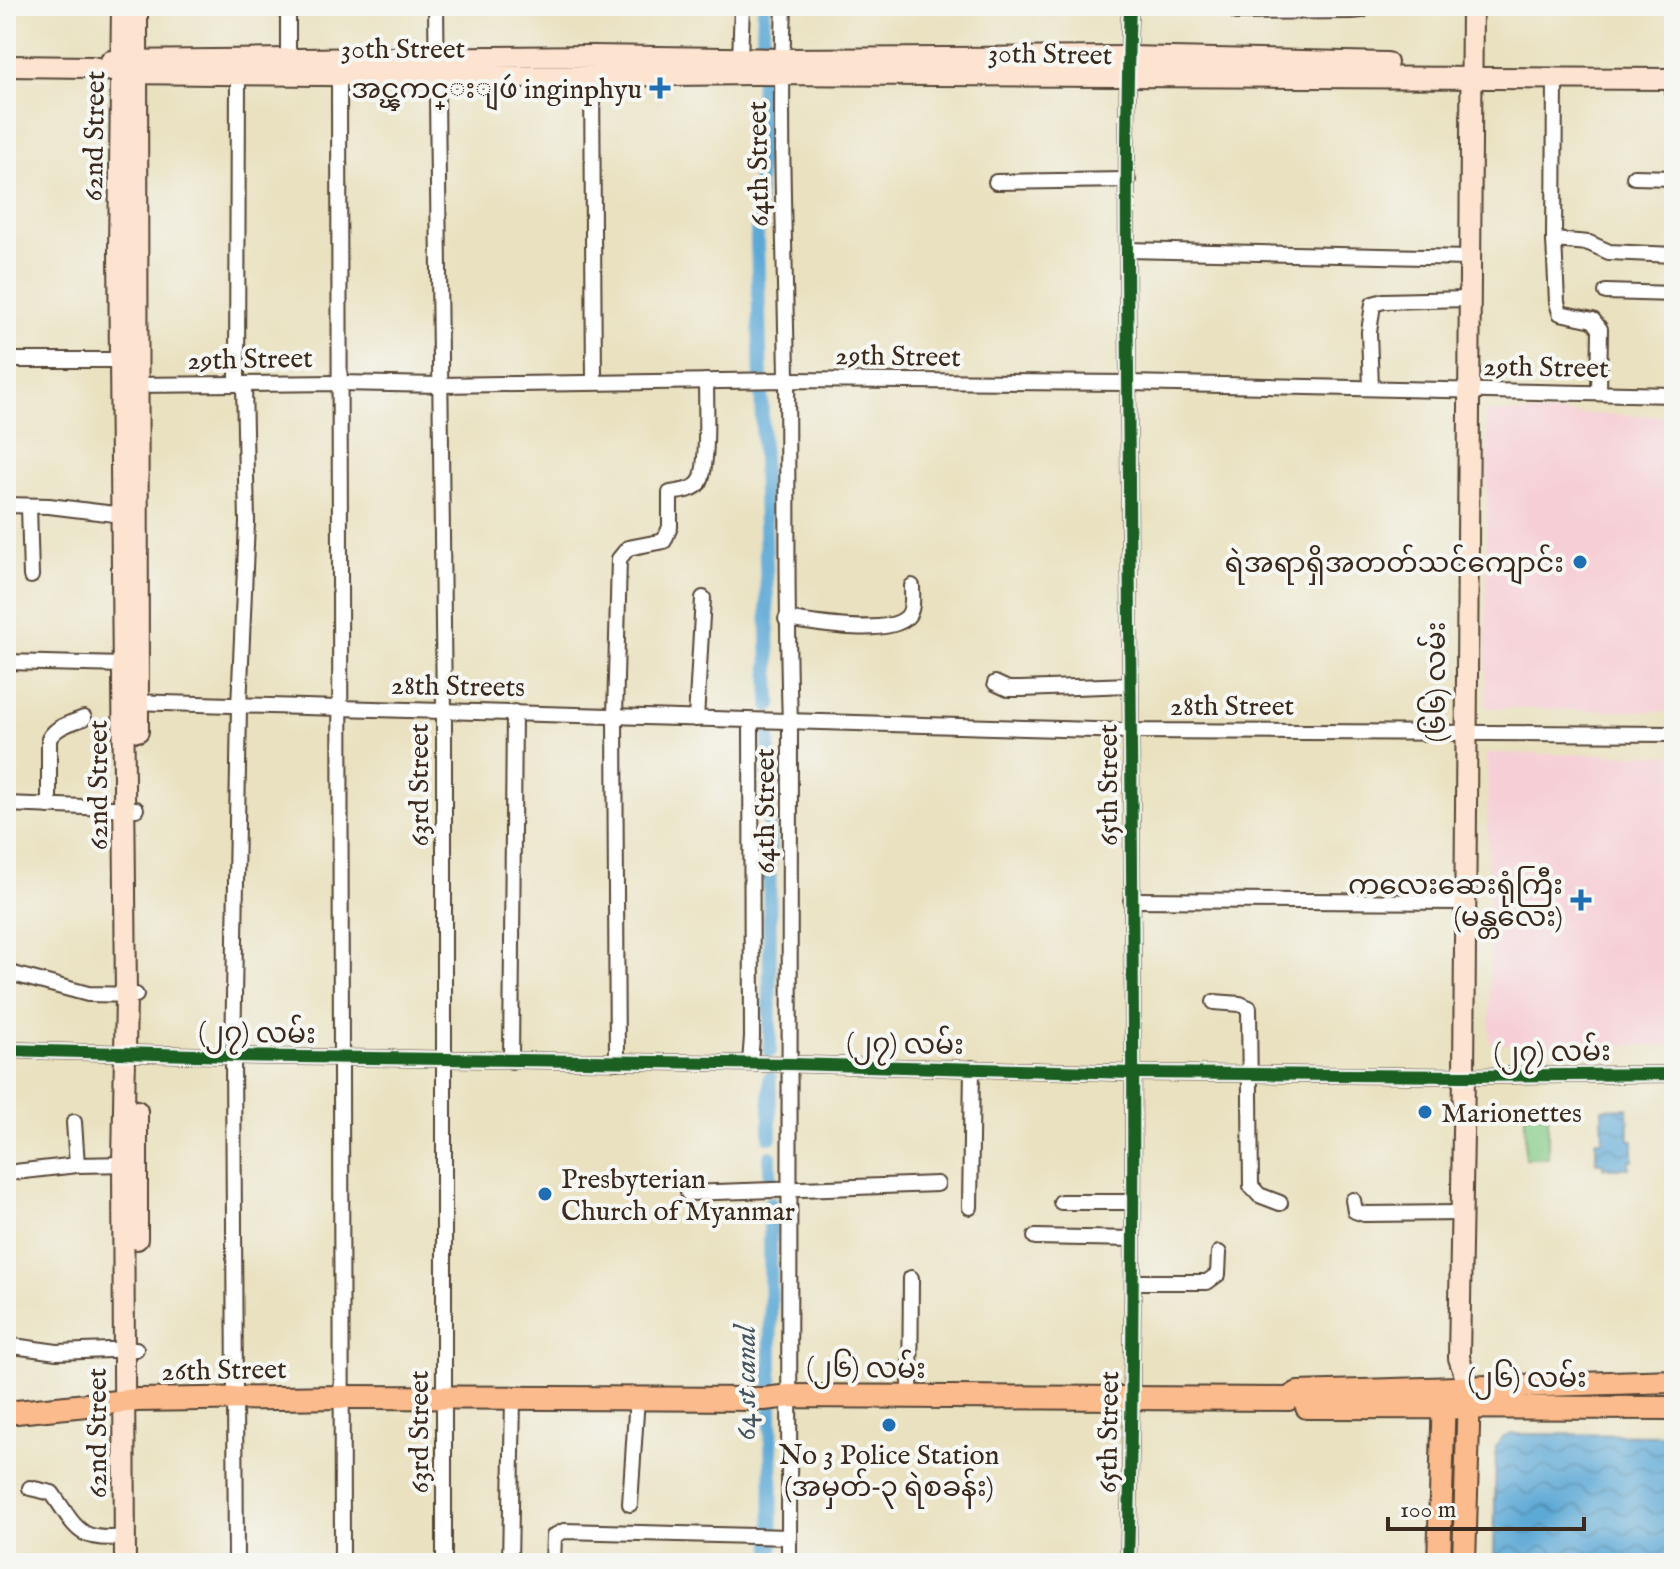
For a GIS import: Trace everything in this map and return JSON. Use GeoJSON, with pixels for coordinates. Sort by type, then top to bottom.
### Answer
{"type":"FeatureCollection","features":[{"type":"Feature","properties":{"kind":"main road","name":"62nd Street"},"geometry":{"type":"LineString","coordinates":[[122,6],[130,66],[136,251],[130,385],[130,1401],[125,1563]]}},
{"type":"Feature","properties":{"kind":"main road","name":"62nd Street"},"geometry":{"type":"LineString","coordinates":[[130,385],[121,360],[119,251],[130,66],[137,6]]}},
{"type":"Feature","properties":{"kind":"main road","name":"(၆၆) လမ်း"},"geometry":{"type":"LineString","coordinates":[[1464,1563],[1469,1397],[1459,1358],[1472,6]]}},
{"type":"Feature","properties":{"kind":"main road","name":"30th Street"},"geometry":{"type":"LineString","coordinates":[[130,66],[339,76],[592,56],[765,66],[1673,75]]}},
{"type":"Feature","properties":{"kind":"main road","name":"30th Street"},"geometry":{"type":"LineString","coordinates":[[6,66],[92,67],[288,60],[592,77],[765,66]]}},
{"type":"Feature","properties":{"kind":"main road","name":"30th Street"},"geometry":{"type":"LineString","coordinates":[[1471,71],[1555,77],[1673,75]]}},
{"type":"Feature","properties":{"kind":"main road","name":"62nd Street"},"geometry":{"type":"LineString","coordinates":[[130,516],[124,665],[131,702]]}},
{"type":"Feature","properties":{"kind":"main road","name":"(၆၆) လမ်း"},"geometry":{"type":"LineString","coordinates":[[1439,1563],[1444,1398],[1459,1358]]}},
{"type":"Feature","properties":{"kind":"main road","name":"(၂၆) လမ်း"},"geometry":{"type":"LineString","coordinates":[[444,1397],[1288,1399],[1298,1407],[1674,1381]]}},
{"type":"Feature","properties":{"kind":"main road","name":"26th Street"},"geometry":{"type":"LineString","coordinates":[[6,1413],[130,1401],[444,1397]]}},
{"type":"Feature","properties":{"kind":"main road","name":"(၂၆) လမ်း"},"geometry":{"type":"LineString","coordinates":[[1469,1397],[1674,1408]]}},
{"type":"Feature","properties":{"kind":"main road","name":"62nd Street"},"geometry":{"type":"LineString","coordinates":[[130,1401],[137,1563]]}},
{"type":"Feature","properties":{"kind":"street"},"geometry":{"type":"LineString","coordinates":[[288,6],[288,60]]}},
{"type":"Feature","properties":{"kind":"street","name":"63rd Street"},"geometry":{"type":"LineString","coordinates":[[436,6],[444,712],[444,1563]]}},
{"type":"Feature","properties":{"kind":"street","name":"64th Street"},"geometry":{"type":"LineString","coordinates":[[742,6],[765,66],[787,380],[786,619],[771,721],[779,1063],[791,1190],[777,1398],[777,1537],[789,1563]]}},
{"type":"Feature","properties":{"kind":"street"},"geometry":{"type":"LineString","coordinates":[[765,66],[784,6]]}},
{"type":"Feature","properties":{"kind":"street","name":"65th Street"},"geometry":{"type":"LineString","coordinates":[[1128,1563],[1133,1399],[1134,1073],[1127,250],[1130,6]]}},
{"type":"Feature","properties":{"kind":"street"},"geometry":{"type":"LineString","coordinates":[[1229,6],[1237,12],[1362,10],[1365,6]]}},
{"type":"Feature","properties":{"kind":"street"},"geometry":{"type":"LineString","coordinates":[[236,1563],[233,1056],[239,707],[247,522],[240,384],[238,73]]}},
{"type":"Feature","properties":{"kind":"street"},"geometry":{"type":"LineString","coordinates":[[1673,75],[1674,104]]}},
{"type":"Feature","properties":{"kind":"street"},"geometry":{"type":"LineString","coordinates":[[339,76],[342,1563]]}},
{"type":"Feature","properties":{"kind":"street"},"geometry":{"type":"LineString","coordinates":[[592,77],[594,382]]}},
{"type":"Feature","properties":{"kind":"street"},"geometry":{"type":"LineString","coordinates":[[1555,77],[1554,240],[1557,302],[1560,313],[1593,320],[1600,329],[1599,393]]}},
{"type":"Feature","properties":{"kind":"street"},"geometry":{"type":"LineString","coordinates":[[1634,177],[1674,178]]}},
{"type":"Feature","properties":{"kind":"street"},"geometry":{"type":"LineString","coordinates":[[996,182],[1128,180]]}},
{"type":"Feature","properties":{"kind":"street"},"geometry":{"type":"LineString","coordinates":[[1554,240],[1589,243],[1609,252],[1674,255]]}},
{"type":"Feature","properties":{"kind":"street"},"geometry":{"type":"LineString","coordinates":[[1127,250],[1468,258]]}},
{"type":"Feature","properties":{"kind":"street"},"geometry":{"type":"LineString","coordinates":[[1606,292],[1674,294]]}},
{"type":"Feature","properties":{"kind":"street"},"geometry":{"type":"LineString","coordinates":[[1371,388],[1369,332],[1373,304],[1384,301],[1468,299]]}},
{"type":"Feature","properties":{"kind":"street"},"geometry":{"type":"LineString","coordinates":[[6,360],[121,360]]}},
{"type":"Feature","properties":{"kind":"street","name":"29th Street"},"geometry":{"type":"LineString","coordinates":[[130,385],[787,380],[1128,383],[1674,395]]}},
{"type":"Feature","properties":{"kind":"street"},"geometry":{"type":"LineString","coordinates":[[617,1062],[615,717],[619,559],[628,548],[664,541],[670,527],[670,493],[699,484],[705,442],[706,381]]}},
{"type":"Feature","properties":{"kind":"street"},"geometry":{"type":"LineString","coordinates":[[6,505],[130,516]]}},
{"type":"Feature","properties":{"kind":"street"},"geometry":{"type":"LineString","coordinates":[[29,506],[31,576]]}},
{"type":"Feature","properties":{"kind":"street"},"geometry":{"type":"LineString","coordinates":[[786,619],[844,626],[884,626],[899,622],[911,611],[912,586]]}},
{"type":"Feature","properties":{"kind":"street"},"geometry":{"type":"LineString","coordinates":[[696,719],[703,598]]}},
{"type":"Feature","properties":{"kind":"street"},"geometry":{"type":"LineString","coordinates":[[6,662],[124,665]]}},
{"type":"Feature","properties":{"kind":"street"},"geometry":{"type":"LineString","coordinates":[[995,683],[1008,689],[1130,685]]}},
{"type":"Feature","properties":{"kind":"street","name":"28th Streets"},"geometry":{"type":"LineString","coordinates":[[131,702],[771,721]]}},
{"type":"Feature","properties":{"kind":"street"},"geometry":{"type":"LineString","coordinates":[[511,1061],[514,712]]}},
{"type":"Feature","properties":{"kind":"street"},"geometry":{"type":"LineString","coordinates":[[49,806],[49,739],[53,732],[84,718]]}},
{"type":"Feature","properties":{"kind":"street"},"geometry":{"type":"LineString","coordinates":[[750,1063],[771,721]]}},
{"type":"Feature","properties":{"kind":"street","name":"28th Street"},"geometry":{"type":"LineString","coordinates":[[771,721],[1130,731],[1674,734]]}},
{"type":"Feature","properties":{"kind":"street"},"geometry":{"type":"LineString","coordinates":[[6,804],[130,809]]}},
{"type":"Feature","properties":{"kind":"street"},"geometry":{"type":"LineString","coordinates":[[1131,900],[1464,902]]}},
{"type":"Feature","properties":{"kind":"street"},"geometry":{"type":"LineString","coordinates":[[6,972],[88,994],[131,995]]}},
{"type":"Feature","properties":{"kind":"street"},"geometry":{"type":"LineString","coordinates":[[1214,1002],[1240,1004],[1249,1008],[1251,1186],[1259,1195],[1280,1203]]}},
{"type":"Feature","properties":{"kind":"street","name":"(၂၇) လမ်း"},"geometry":{"type":"LineString","coordinates":[[6,1050],[445,1060],[779,1063],[1134,1073],[1674,1074]]}},
{"type":"Feature","properties":{"kind":"street"},"geometry":{"type":"LineString","coordinates":[[970,1207],[972,1068]]}},
{"type":"Feature","properties":{"kind":"street"},"geometry":{"type":"LineString","coordinates":[[74,1122],[77,1165]]}},
{"type":"Feature","properties":{"kind":"street"},"geometry":{"type":"LineString","coordinates":[[6,1173],[77,1165],[130,1164]]}},
{"type":"Feature","properties":{"kind":"street"},"geometry":{"type":"LineString","coordinates":[[688,1193],[937,1184]]}},
{"type":"Feature","properties":{"kind":"street"},"geometry":{"type":"LineString","coordinates":[[1353,1200],[1355,1211],[1364,1214],[1462,1213]]}},
{"type":"Feature","properties":{"kind":"street"},"geometry":{"type":"LineString","coordinates":[[1061,1202],[1133,1202]]}},
{"type":"Feature","properties":{"kind":"street"},"geometry":{"type":"LineString","coordinates":[[1035,1237],[1133,1239]]}},
{"type":"Feature","properties":{"kind":"street"},"geometry":{"type":"LineString","coordinates":[[1133,1282],[1207,1282],[1218,1274],[1219,1253]]}},
{"type":"Feature","properties":{"kind":"street"},"geometry":{"type":"LineString","coordinates":[[910,1398],[911,1278]]}},
{"type":"Feature","properties":{"kind":"street"},"geometry":{"type":"LineString","coordinates":[[6,1345],[57,1352],[130,1349]]}},
{"type":"Feature","properties":{"kind":"street"},"geometry":{"type":"LineString","coordinates":[[510,1563],[513,1397]]}},
{"type":"Feature","properties":{"kind":"street"},"geometry":{"type":"LineString","coordinates":[[630,1504],[637,1397]]}},
{"type":"Feature","properties":{"kind":"street"},"geometry":{"type":"LineString","coordinates":[[30,1488],[52,1493],[79,1531],[88,1537],[125,1537]]}},
{"type":"Feature","properties":{"kind":"street"},"geometry":{"type":"LineString","coordinates":[[553,1563],[554,1536],[564,1531],[777,1537]]}},
{"type":"Feature","properties":{"kind":"shaded area","name":"ရဲအရာရှိအတတ်သင်ကျောင်း"},"geometry":{"type":"Polygon","coordinates":[[[1487,412],[1674,416],[1674,712],[1486,708],[1487,412]]]}},
{"type":"Feature","properties":{"kind":"shaded area","name":"ကလေးဆေးရုံကြီး (မန္တလေး)"},"geometry":{"type":"Polygon","coordinates":[[[1487,753],[1674,755],[1674,1046],[1490,1044],[1487,753]]]}},
{"type":"Feature","properties":{"kind":"green space"},"geometry":{"type":"Polygon","coordinates":[[[1525,1113],[1548,1113],[1548,1158],[1525,1158],[1525,1113]]]}},
{"type":"Feature","properties":{"kind":"water"},"geometry":{"type":"Polygon","coordinates":[[[1628,1108],[1633,1161],[1629,1161],[1629,1168],[1603,1168],[1603,1163],[1596,1163],[1596,1140],[1603,1140],[1602,1109],[1628,1108]]]}},
{"type":"Feature","properties":{"kind":"water"},"geometry":{"type":"Polygon","coordinates":[[[1512,1434],[1674,1435],[1674,1563],[1494,1563],[1496,1447],[1502,1438],[1512,1434]]]}},
{"type":"Feature","properties":{"kind":"waterway"},"geometry":{"type":"LineString","coordinates":[[764,6],[757,241],[770,706]]}},
{"type":"Feature","properties":{"kind":"waterway"},"geometry":{"type":"LineString","coordinates":[[769,732],[770,1051]]}},
{"type":"Feature","properties":{"kind":"waterway"},"geometry":{"type":"LineString","coordinates":[[770,1078],[770,1137]]}},
{"type":"Feature","properties":{"kind":"waterway"},"geometry":{"type":"LineString","coordinates":[[770,1157],[770,1178]]}},
{"type":"Feature","properties":{"kind":"waterway","name":"64 st canal"},"geometry":{"type":"LineString","coordinates":[[770,1203],[772,1563]]}},
{"type":"Feature","properties":{"kind":"cycle path"},"geometry":{"type":"LineString","coordinates":[[1128,1563],[1133,1158],[1127,244],[1130,6]]}},
{"type":"Feature","properties":{"kind":"cycle path"},"geometry":{"type":"LineString","coordinates":[[6,1050],[1134,1073],[1674,1074]]}},
{"type":"Feature","properties":{"kind":"place","name":"အင္ၾကင္းျဖဴ inginphyu"},"geometry":{"type":"Point","coordinates":[660,88]}},
{"type":"Feature","properties":{"kind":"place","name":"ရဲအရာရှိအတတ်သင်ကျောင်း"},"geometry":{"type":"Point","coordinates":[1580,562]}},
{"type":"Feature","properties":{"kind":"place","name":"ကလေးဆေးရုံကြီး (မန္တလေး)"},"geometry":{"type":"Point","coordinates":[1581,900]}},
{"type":"Feature","properties":{"kind":"place","name":"Marionettes"},"geometry":{"type":"Point","coordinates":[1425,1112]}},
{"type":"Feature","properties":{"kind":"place","name":"Presbyterian Church of Myanmar"},"geometry":{"type":"Point","coordinates":[545,1194]}},
{"type":"Feature","properties":{"kind":"place","name":"No 3 Police Station (အမှတ်−၃ ရဲစခန်း)"},"geometry":{"type":"Point","coordinates":[889,1425]}}]}
